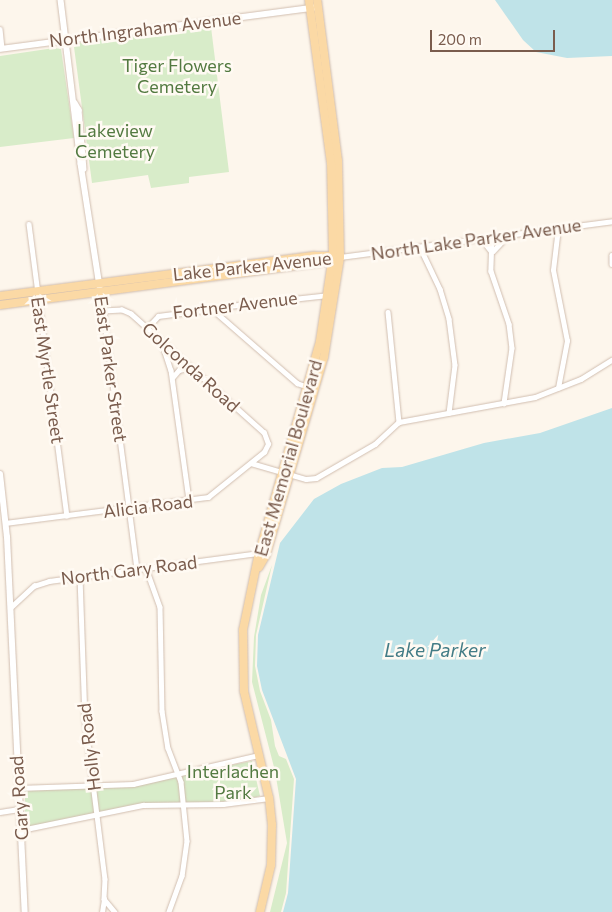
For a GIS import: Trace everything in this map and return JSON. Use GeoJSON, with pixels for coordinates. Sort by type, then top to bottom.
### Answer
{"type":"FeatureCollection","features":[{"type":"Feature","properties":{"kind":"main road","name":"East Memorial Boulevard"},"geometry":{"type":"LineString","coordinates":[[258,568],[259,553],[287,473],[329,295],[335,258],[332,182],[313,4]]}},
{"type":"Feature","properties":{"kind":"main road","name":"East Memorial Boulevard"},"geometry":{"type":"LineString","coordinates":[[260,912],[271,865],[269,798],[247,708],[242,659],[246,613],[258,568],[327,345],[341,200],[334,126],[313,4]]}},
{"type":"Feature","properties":{"kind":"main road"},"geometry":{"type":"LineString","coordinates":[[324,110],[334,126]]}},
{"type":"Feature","properties":{"kind":"main road"},"geometry":{"type":"LineString","coordinates":[[314,256],[326,250],[334,236]]}},
{"type":"Feature","properties":{"kind":"main road","name":"Lake Parker Avenue"},"geometry":{"type":"LineString","coordinates":[[100,288],[314,256],[335,258]]}},
{"type":"Feature","properties":{"kind":"main road","name":"Lake Parker Avenue"},"geometry":{"type":"LineString","coordinates":[[0,304],[38,296],[335,258]]}},
{"type":"Feature","properties":{"kind":"main road","name":"Lake Parker Avenue"},"geometry":{"type":"LineString","coordinates":[[0,296],[38,296]]}},
{"type":"Feature","properties":{"kind":"main road","name":"Gary Road"},"geometry":{"type":"LineString","coordinates":[[0,474],[5,523],[25,912]]}},
{"type":"Feature","properties":{"kind":"street","name":"East Parker Street"},"geometry":{"type":"LineString","coordinates":[[61,0],[75,103],[78,110],[84,169],[137,569]]}},
{"type":"Feature","properties":{"kind":"street","name":"North Ingraham Avenue"},"geometry":{"type":"LineString","coordinates":[[1,48],[313,4]]}},
{"type":"Feature","properties":{"kind":"street"},"geometry":{"type":"LineString","coordinates":[[0,30],[1,48]]}},
{"type":"Feature","properties":{"kind":"street","name":"North Lake Parker Avenue"},"geometry":{"type":"LineString","coordinates":[[335,258],[612,221]]}},
{"type":"Feature","properties":{"kind":"street","name":"East Myrtle Street"},"geometry":{"type":"LineString","coordinates":[[29,224],[67,516]]}},
{"type":"Feature","properties":{"kind":"street"},"geometry":{"type":"LineString","coordinates":[[558,228],[553,270],[567,341],[558,388]]}},
{"type":"Feature","properties":{"kind":"street"},"geometry":{"type":"LineString","coordinates":[[492,252],[510,234]]}},
{"type":"Feature","properties":{"kind":"street"},"geometry":{"type":"LineString","coordinates":[[492,237],[492,278],[512,340],[512,367],[504,403]]}},
{"type":"Feature","properties":{"kind":"street"},"geometry":{"type":"LineString","coordinates":[[481,238],[492,252]]}},
{"type":"Feature","properties":{"kind":"street"},"geometry":{"type":"LineString","coordinates":[[420,247],[440,289],[449,319],[455,365],[449,413]]}},
{"type":"Feature","properties":{"kind":"street"},"geometry":{"type":"LineString","coordinates":[[612,255],[612,264]]}},
{"type":"Feature","properties":{"kind":"street","name":"Fortner Avenue"},"geometry":{"type":"LineString","coordinates":[[147,328],[158,316],[207,309],[217,311],[229,306],[329,295]]}},
{"type":"Feature","properties":{"kind":"street","name":"Golconda Road"},"geometry":{"type":"LineString","coordinates":[[103,311],[127,311],[264,433],[268,442]]}},
{"type":"Feature","properties":{"kind":"street"},"geometry":{"type":"LineString","coordinates":[[217,311],[297,382],[308,387]]}},
{"type":"Feature","properties":{"kind":"street"},"geometry":{"type":"LineString","coordinates":[[388,312],[399,422]]}},
{"type":"Feature","properties":{"kind":"street"},"geometry":{"type":"LineString","coordinates":[[162,341],[172,378],[189,500]]}},
{"type":"Feature","properties":{"kind":"street"},"geometry":{"type":"LineString","coordinates":[[252,463],[306,479],[316,478],[375,444],[399,422],[504,403],[558,388],[612,360]]}},
{"type":"Feature","properties":{"kind":"street"},"geometry":{"type":"LineString","coordinates":[[172,378],[179,370],[191,368]]}},
{"type":"Feature","properties":{"kind":"street","name":"Alicia Road"},"geometry":{"type":"LineString","coordinates":[[5,523],[189,500],[213,494],[264,452],[268,442]]}},
{"type":"Feature","properties":{"kind":"street","name":"North Gary Road"},"geometry":{"type":"LineString","coordinates":[[9,609],[34,586],[80,577],[259,553]]}},
{"type":"Feature","properties":{"kind":"street"},"geometry":{"type":"LineString","coordinates":[[146,568],[160,607],[163,718],[168,748],[178,775],[187,841],[184,864],[169,912]]}},
{"type":"Feature","properties":{"kind":"street","name":"Holly Road"},"geometry":{"type":"LineString","coordinates":[[80,577],[81,673],[97,814],[104,899],[102,912]]}},
{"type":"Feature","properties":{"kind":"street"},"geometry":{"type":"LineString","coordinates":[[18,788],[133,784],[259,755]]}},
{"type":"Feature","properties":{"kind":"street"},"geometry":{"type":"LineString","coordinates":[[21,830],[143,805],[223,804],[269,798]]}},
{"type":"Feature","properties":{"kind":"street"},"geometry":{"type":"LineString","coordinates":[[0,812],[20,809]]}},
{"type":"Feature","properties":{"kind":"street"},"geometry":{"type":"LineString","coordinates":[[104,899],[115,912]]}},
{"type":"Feature","properties":{"kind":"green space"},"geometry":{"type":"Polygon","coordinates":[[[211,27],[229,172],[189,177],[189,183],[151,188],[148,175],[92,183],[74,47],[78,43],[211,27]]]}},
{"type":"Feature","properties":{"kind":"green space"},"geometry":{"type":"Polygon","coordinates":[[[54,48],[61,49],[74,138],[0,147],[0,56],[54,48]]]}},
{"type":"Feature","properties":{"kind":"green space"},"geometry":{"type":"Polygon","coordinates":[[[272,565],[256,635],[255,666],[260,691],[271,720],[275,746],[279,756],[286,759],[294,779],[286,893],[281,912],[270,912],[287,843],[275,771],[252,682],[254,637],[261,595],[272,565]]]}},
{"type":"Feature","properties":{"kind":"green space","name":"Interlachen Park"},"geometry":{"type":"Polygon","coordinates":[[[252,761],[260,796],[242,801],[138,804],[28,828],[25,821],[25,790],[132,785],[252,761]]]}},
{"type":"Feature","properties":{"kind":"water"},"geometry":{"type":"Polygon","coordinates":[[[495,0],[612,0],[612,56],[567,58],[536,52],[523,40],[495,0]]]}},
{"type":"Feature","properties":{"kind":"water","name":"Lake Parker"},"geometry":{"type":"Polygon","coordinates":[[[612,408],[612,912],[283,912],[288,893],[296,779],[262,690],[257,666],[258,635],[280,543],[314,499],[341,484],[382,468],[402,467],[484,443],[540,433],[612,408]]]}},
{"type":"Feature","properties":{"kind":"park label","name":"Tiger Flowers Cemetery"},"geometry":{"type":"Point","coordinates":[177,76]}},
{"type":"Feature","properties":{"kind":"park label","name":"Lakeview Cemetery"},"geometry":{"type":"Point","coordinates":[115,141]}}]}
